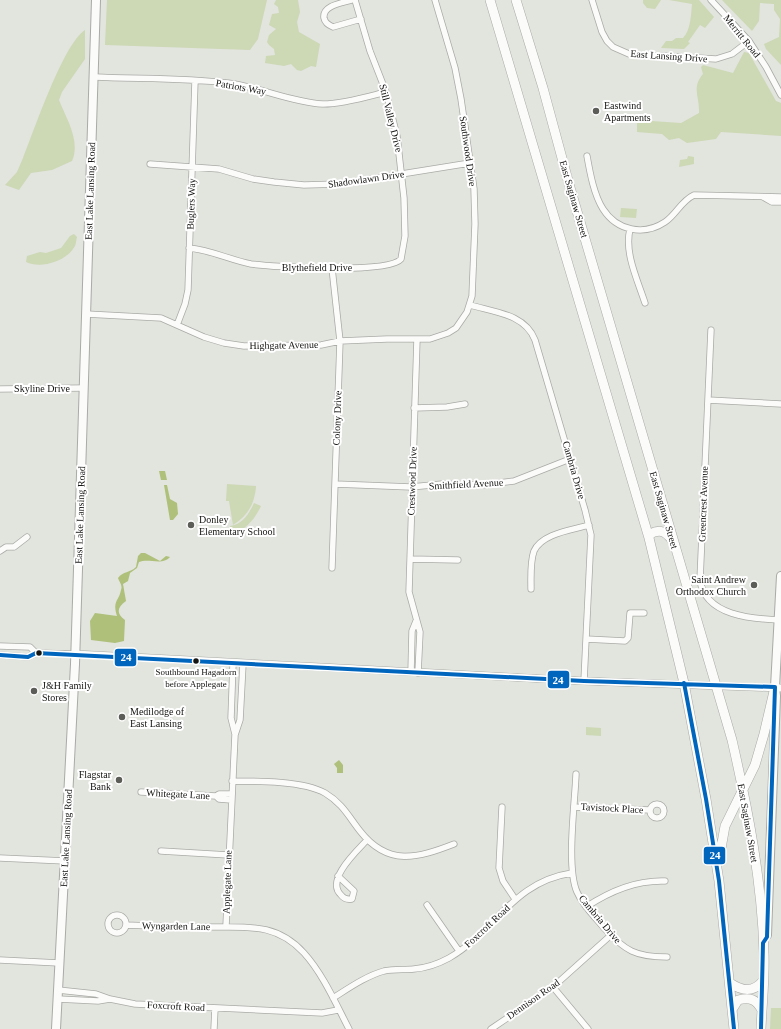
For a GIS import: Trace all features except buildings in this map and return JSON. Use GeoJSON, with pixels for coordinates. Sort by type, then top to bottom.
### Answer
{"type":"FeatureCollection","features":[{"type":"Feature","properties":{"kind":"main road","name":"East Lake Lansing Road"},"geometry":{"type":"LineString","coordinates":[[56,1029],[75,654],[96,0]]}},
{"type":"Feature","properties":{"kind":"main road"},"geometry":{"type":"LineString","coordinates":[[490,0],[649,538],[684,683],[706,799],[719,881],[734,1029]]}},
{"type":"Feature","properties":{"kind":"main road","name":"East Saginaw Street"},"geometry":{"type":"LineString","coordinates":[[516,0],[543,88],[569,184],[732,740],[743,790],[755,862],[763,943],[761,1029]]}},
{"type":"Feature","properties":{"kind":"main road"},"geometry":{"type":"LineString","coordinates":[[649,538],[650,534],[656,531],[661,531],[673,541]]}},
{"type":"Feature","properties":{"kind":"main road"},"geometry":{"type":"LineString","coordinates":[[763,943],[767,937],[776,696],[778,687],[781,576]]}},
{"type":"Feature","properties":{"kind":"main road"},"geometry":{"type":"LineString","coordinates":[[719,881],[718,862],[722,836],[730,814],[754,765],[778,687]]}},
{"type":"Feature","properties":{"kind":"main road"},"geometry":{"type":"LineString","coordinates":[[730,983],[742,990],[752,990],[757,988],[763,982]]}},
{"type":"Feature","properties":{"kind":"main road"},"geometry":{"type":"LineString","coordinates":[[733,1008],[738,1000],[752,999],[757,1002],[762,1010]]}},
{"type":"Feature","properties":{"kind":"street"},"geometry":{"type":"LineString","coordinates":[[352,0],[329,7],[325,12],[325,20],[333,27],[361,19]]}},
{"type":"Feature","properties":{"kind":"street","name":"Still Valley Drive"},"geometry":{"type":"LineString","coordinates":[[356,0],[370,51],[386,92],[397,136],[402,174],[405,236],[403,255],[399,262]]}},
{"type":"Feature","properties":{"kind":"street","name":"Southwood Drive"},"geometry":{"type":"LineString","coordinates":[[435,0],[455,68],[467,135],[474,189],[474,224],[470,305]]}},
{"type":"Feature","properties":{"kind":"street","name":"East Lansing Drive"},"geometry":{"type":"LineString","coordinates":[[592,0],[602,32],[607,41],[613,48],[629,54],[716,58],[732,54],[749,41]]}},
{"type":"Feature","properties":{"kind":"street","name":"Merritt Road"},"geometry":{"type":"LineString","coordinates":[[711,0],[749,41],[766,66],[781,95]]}},
{"type":"Feature","properties":{"kind":"street","name":"Patriots Way"},"geometry":{"type":"LineString","coordinates":[[94,77],[195,81],[249,87],[302,101],[322,104],[342,102],[386,92]]}},
{"type":"Feature","properties":{"kind":"street","name":"Buglers Way"},"geometry":{"type":"LineString","coordinates":[[177,325],[185,304],[188,290],[195,81]]}},
{"type":"Feature","properties":{"kind":"street"},"geometry":{"type":"LineString","coordinates":[[587,156],[603,210],[614,221],[630,229],[650,229],[665,222],[685,201],[694,195],[763,198],[781,197]]}},
{"type":"Feature","properties":{"kind":"street","name":"Shadowlawn Drive"},"geometry":{"type":"LineString","coordinates":[[150,164],[220,169],[253,179],[304,185],[339,184],[470,163]]}},
{"type":"Feature","properties":{"kind":"street"},"geometry":{"type":"LineString","coordinates":[[763,198],[772,202],[781,202]]}},
{"type":"Feature","properties":{"kind":"street"},"geometry":{"type":"LineString","coordinates":[[630,229],[628,238],[629,249],[645,304]]}},
{"type":"Feature","properties":{"kind":"street","name":"Blythefield Drive"},"geometry":{"type":"LineString","coordinates":[[189,248],[202,249],[235,260],[269,266],[309,269],[391,265],[399,262]]}},
{"type":"Feature","properties":{"kind":"street","name":"Colony Drive"},"geometry":{"type":"LineString","coordinates":[[332,268],[340,341],[332,568]]}},
{"type":"Feature","properties":{"kind":"street","name":"Highgate Avenue"},"geometry":{"type":"LineString","coordinates":[[86,314],[154,317],[224,344],[244,346],[321,345],[340,341],[430,339],[448,334],[462,321],[470,305]]}},
{"type":"Feature","properties":{"kind":"street","name":"Cambria Drive"},"geometry":{"type":"LineString","coordinates":[[470,305],[515,318],[529,328],[535,340],[591,535],[584,681]]}},
{"type":"Feature","properties":{"kind":"street","name":"Greencrest Avenue"},"geometry":{"type":"LineString","coordinates":[[711,330],[701,588],[711,603],[730,613],[741,616],[780,620]]}},
{"type":"Feature","properties":{"kind":"street","name":"Crestwood Drive"},"geometry":{"type":"LineString","coordinates":[[417,339],[411,487],[409,592],[420,632],[418,673]]}},
{"type":"Feature","properties":{"kind":"street","name":"Skyline Drive"},"geometry":{"type":"LineString","coordinates":[[0,388],[84,388]]}},
{"type":"Feature","properties":{"kind":"street"},"geometry":{"type":"LineString","coordinates":[[708,400],[781,404]]}},
{"type":"Feature","properties":{"kind":"street"},"geometry":{"type":"LineString","coordinates":[[414,408],[465,404]]}},
{"type":"Feature","properties":{"kind":"street","name":"Smithfield Avenue"},"geometry":{"type":"LineString","coordinates":[[335,484],[411,487],[442,484],[482,485],[514,481],[570,459]]}},
{"type":"Feature","properties":{"kind":"street"},"geometry":{"type":"LineString","coordinates":[[531,588],[533,556],[541,543],[550,537],[589,525]]}},
{"type":"Feature","properties":{"kind":"street"},"geometry":{"type":"LineString","coordinates":[[0,551],[6,547],[14,546],[27,537]]}},
{"type":"Feature","properties":{"kind":"street"},"geometry":{"type":"LineString","coordinates":[[410,559],[458,560]]}},
{"type":"Feature","properties":{"kind":"street"},"geometry":{"type":"LineString","coordinates":[[586,639],[625,641],[628,638],[630,613],[644,613]]}},
{"type":"Feature","properties":{"kind":"street","name":"Crestwood Drive"},"geometry":{"type":"LineString","coordinates":[[411,672],[412,631],[416,621]]}},
{"type":"Feature","properties":{"kind":"street"},"geometry":{"type":"LineString","coordinates":[[0,646],[30,647],[36,652]]}},
{"type":"Feature","properties":{"kind":"street"},"geometry":{"type":"LineString","coordinates":[[0,655],[28,657],[36,652],[233,664],[584,681],[778,687]]}},
{"type":"Feature","properties":{"kind":"street","name":"Applegate Lane"},"geometry":{"type":"LineString","coordinates":[[233,664],[230,718],[235,735]]}},
{"type":"Feature","properties":{"kind":"street","name":"Applegate Lane"},"geometry":{"type":"LineString","coordinates":[[243,664],[240,720],[235,735],[232,780],[226,926],[256,927],[272,931],[287,938],[305,954],[333,998],[349,1029]]}},
{"type":"Feature","properties":{"kind":"street","name":"Cambria Drive"},"geometry":{"type":"LineString","coordinates":[[576,774],[572,873],[576,890],[586,907],[611,935],[627,950],[637,955],[667,957]]}},
{"type":"Feature","properties":{"kind":"street"},"geometry":{"type":"LineString","coordinates":[[232,780],[304,785],[325,793],[343,807],[367,840],[390,853],[406,857],[427,854],[454,844]]}},
{"type":"Feature","properties":{"kind":"street","name":"Whitegate Lane"},"geometry":{"type":"LineString","coordinates":[[141,792],[216,796],[219,794],[231,797]]}},
{"type":"Feature","properties":{"kind":"street"},"geometry":{"type":"LineString","coordinates":[[502,807],[499,868],[503,881],[515,899]]}},
{"type":"Feature","properties":{"kind":"street","name":"Tavistock Place"},"geometry":{"type":"LineString","coordinates":[[574,807],[650,810]]}},
{"type":"Feature","properties":{"kind":"street"},"geometry":{"type":"LineString","coordinates":[[338,876],[343,867],[367,840]]}},
{"type":"Feature","properties":{"kind":"street"},"geometry":{"type":"LineString","coordinates":[[161,851],[228,855]]}},
{"type":"Feature","properties":{"kind":"street"},"geometry":{"type":"LineString","coordinates":[[0,858],[65,861]]}},
{"type":"Feature","properties":{"kind":"street","name":"Foxcroft Road"},"geometry":{"type":"LineString","coordinates":[[333,998],[374,975],[392,970],[414,969],[429,966],[459,951],[515,899],[534,885],[549,878],[572,873]]}},
{"type":"Feature","properties":{"kind":"street"},"geometry":{"type":"LineString","coordinates":[[586,907],[613,891],[641,882],[665,882]]}},
{"type":"Feature","properties":{"kind":"street"},"geometry":{"type":"LineString","coordinates":[[427,905],[459,951]]}},
{"type":"Feature","properties":{"kind":"street","name":"Wyngarden Lane"},"geometry":{"type":"LineString","coordinates":[[126,925],[207,928],[226,926]]}},
{"type":"Feature","properties":{"kind":"street","name":"Dennison Road"},"geometry":{"type":"LineString","coordinates":[[491,1029],[553,987],[611,935]]}},
{"type":"Feature","properties":{"kind":"street"},"geometry":{"type":"LineString","coordinates":[[0,960],[59,963]]}},
{"type":"Feature","properties":{"kind":"street"},"geometry":{"type":"LineString","coordinates":[[553,987],[588,1029]]}},
{"type":"Feature","properties":{"kind":"street","name":"Foxcroft Road"},"geometry":{"type":"LineString","coordinates":[[58,995],[98,1001],[110,999],[135,1004],[322,1013],[338,1010]]}},
{"type":"Feature","properties":{"kind":"street"},"geometry":{"type":"LineString","coordinates":[[214,1029],[215,1008]]}},
{"type":"Feature","properties":{"kind":"shaded area"},"geometry":{"type":"Polygon","coordinates":[[[107,0],[267,0],[258,39],[250,50],[105,45],[107,0]]]}},
{"type":"Feature","properties":{"kind":"shaded area"},"geometry":{"type":"Polygon","coordinates":[[[276,0],[298,0],[300,12],[297,22],[299,32],[320,44],[316,67],[311,66],[301,71],[297,70],[291,64],[284,66],[265,63],[266,56],[275,55],[274,49],[267,42],[269,35],[276,29],[269,25],[272,14],[279,13],[278,7],[274,4],[276,0]]]}},
{"type":"Feature","properties":{"kind":"shaded area"},"geometry":{"type":"Polygon","coordinates":[[[643,0],[661,0],[655,9],[647,8],[643,3],[643,0]]]}},
{"type":"Feature","properties":{"kind":"shaded area"},"geometry":{"type":"Polygon","coordinates":[[[669,0],[699,0],[714,17],[705,28],[700,25],[688,42],[690,43],[684,49],[661,48],[666,41],[672,41],[676,38],[683,38],[688,31],[690,22],[692,4],[669,0]]]}},
{"type":"Feature","properties":{"kind":"shaded area"},"geometry":{"type":"Polygon","coordinates":[[[722,0],[781,0],[781,65],[766,49],[764,44],[779,37],[780,19],[774,10],[774,4],[760,3],[759,21],[752,31],[722,0]]]}},
{"type":"Feature","properties":{"kind":"shaded area"},"geometry":{"type":"Polygon","coordinates":[[[85,30],[85,59],[62,92],[59,100],[69,122],[74,138],[75,146],[72,161],[52,170],[31,173],[19,190],[5,185],[17,172],[50,89],[68,52],[76,38],[85,30]]]}},
{"type":"Feature","properties":{"kind":"shaded area"},"geometry":{"type":"Polygon","coordinates":[[[744,52],[749,53],[776,101],[781,103],[781,136],[721,132],[716,139],[687,143],[679,138],[669,140],[662,134],[637,132],[637,120],[681,123],[699,113],[697,84],[703,74],[701,67],[703,65],[733,73],[744,52]]]}},
{"type":"Feature","properties":{"kind":"shaded area"},"geometry":{"type":"Polygon","coordinates":[[[688,156],[694,157],[694,164],[679,167],[680,160],[687,159],[688,156]]]}},
{"type":"Feature","properties":{"kind":"shaded area"},"geometry":{"type":"Polygon","coordinates":[[[621,208],[637,209],[636,218],[620,217],[621,208]]]}},
{"type":"Feature","properties":{"kind":"shaded area"},"geometry":{"type":"Polygon","coordinates":[[[74,234],[77,237],[75,246],[64,258],[51,263],[38,265],[26,262],[27,256],[40,252],[46,253],[61,248],[70,236],[74,234]]]}},
{"type":"Feature","properties":{"kind":"shaded area"},"geometry":{"type":"Polygon","coordinates":[[[159,471],[165,471],[167,480],[161,480],[159,471]]]}},
{"type":"Feature","properties":{"kind":"shaded area"},"geometry":{"type":"Polygon","coordinates":[[[227,484],[256,486],[254,498],[250,508],[243,518],[233,525],[229,501],[226,501],[227,484]]]}},
{"type":"Feature","properties":{"kind":"shaded area"},"geometry":{"type":"Polygon","coordinates":[[[164,485],[167,485],[170,499],[177,503],[178,514],[173,520],[170,520],[164,485]]]}},
{"type":"Feature","properties":{"kind":"shaded area"},"geometry":{"type":"Polygon","coordinates":[[[254,503],[261,506],[256,515],[241,531],[231,535],[230,526],[238,524],[242,521],[254,503]]]}},
{"type":"Feature","properties":{"kind":"shaded area"},"geometry":{"type":"Polygon","coordinates":[[[141,553],[145,553],[160,561],[139,562],[137,568],[130,573],[128,581],[123,584],[126,601],[119,608],[119,613],[125,620],[124,641],[115,643],[91,640],[90,621],[95,613],[117,616],[115,607],[121,588],[118,578],[122,574],[136,567],[138,556],[141,553]]]}},
{"type":"Feature","properties":{"kind":"shaded area"},"geometry":{"type":"Polygon","coordinates":[[[166,556],[170,557],[167,560],[160,561],[166,556]]]}},
{"type":"Feature","properties":{"kind":"shaded area"},"geometry":{"type":"Polygon","coordinates":[[[586,727],[601,728],[601,736],[586,735],[586,727]]]}},
{"type":"Feature","properties":{"kind":"shaded area"},"geometry":{"type":"Polygon","coordinates":[[[339,760],[343,765],[343,773],[337,773],[337,768],[334,764],[339,760]]]}},
{"type":"Feature","properties":{"kind":"shaded area"},"geometry":{"type":"Polygon","coordinates":[[[771,1008],[781,1008],[781,1029],[770,1029],[771,1008]]]}},
{"type":"Feature","properties":{"kind":"transit line","name":"24"},"geometry":{"type":"LineString","coordinates":[[0,655],[28,657],[36,653],[584,681],[775,687],[767,937],[763,943],[761,1029]]}},
{"type":"Feature","properties":{"kind":"transit line","name":"24"},"geometry":{"type":"LineString","coordinates":[[684,683],[706,799],[719,881],[734,1029]]}},
{"type":"Feature","properties":{"kind":"place","name":"Eastwind Apartments"},"geometry":{"type":"Point","coordinates":[596,111]}},
{"type":"Feature","properties":{"kind":"place","name":"Donley Elementary School"},"geometry":{"type":"Point","coordinates":[191,525]}},
{"type":"Feature","properties":{"kind":"place","name":"Saint Andrew Orthodox Church"},"geometry":{"type":"Point","coordinates":[754,585]}},
{"type":"Feature","properties":{"kind":"place","name":"Southbound Hagadorn before Applegate"},"geometry":{"type":"Point","coordinates":[196,661]}},
{"type":"Feature","properties":{"kind":"place","name":"J&H Family Stores"},"geometry":{"type":"Point","coordinates":[34,691]}},
{"type":"Feature","properties":{"kind":"place","name":"Medilodge of East Lansing"},"geometry":{"type":"Point","coordinates":[122,717]}},
{"type":"Feature","properties":{"kind":"place","name":"Flagstar Bank"},"geometry":{"type":"Point","coordinates":[119,780]}}]}
